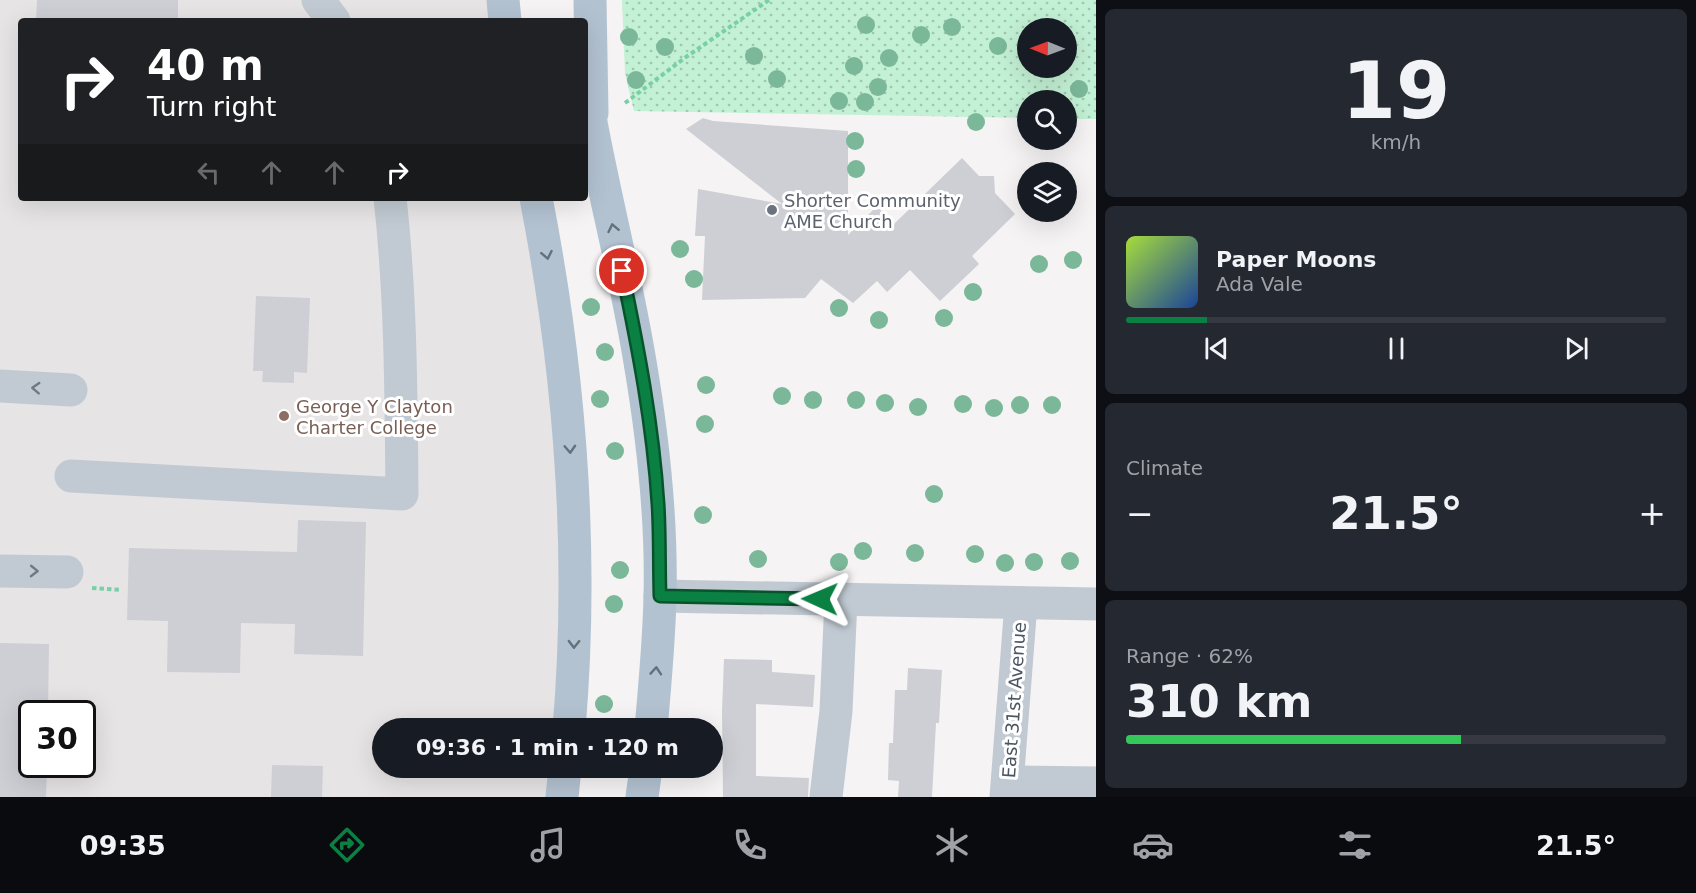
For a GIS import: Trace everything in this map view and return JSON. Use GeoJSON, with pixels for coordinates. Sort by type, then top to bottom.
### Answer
{"type":"FeatureCollection","features":[{"type":"Feature","properties":{"kind":"main road"},"geometry":{"type":"LineString","coordinates":[[502,0],[505,18]]}},
{"type":"Feature","properties":{"kind":"main road"},"geometry":{"type":"LineString","coordinates":[[570,0],[573,18]]}},
{"type":"Feature","properties":{"kind":"main road"},"geometry":{"type":"LineString","coordinates":[[590,0],[593,136]]}},
{"type":"Feature","properties":{"kind":"main road"},"geometry":{"type":"LineString","coordinates":[[588,107],[640,361],[658,504],[660,596],[652,718]]}},
{"type":"Feature","properties":{"kind":"main road"},"geometry":{"type":"LineString","coordinates":[[536,201],[558,332],[569,434],[574,602],[570,718]]}},
{"type":"Feature","properties":{"kind":"main road"},"geometry":{"type":"LineString","coordinates":[[562,797],[564,778]]}},
{"type":"Feature","properties":{"kind":"main road"},"geometry":{"type":"LineString","coordinates":[[642,797],[645,778]]}},
{"type":"Feature","properties":{"kind":"street"},"geometry":{"type":"LineString","coordinates":[[318,0],[332,18]]}},
{"type":"Feature","properties":{"kind":"street"},"geometry":{"type":"LineString","coordinates":[[70,476],[402,494],[397,261],[390,201]]}},
{"type":"Feature","properties":{"kind":"street"},"geometry":{"type":"LineString","coordinates":[[0,386],[71,390]]}},
{"type":"Feature","properties":{"kind":"street"},"geometry":{"type":"LineString","coordinates":[[0,571],[67,572]]}},
{"type":"Feature","properties":{"kind":"street"},"geometry":{"type":"LineString","coordinates":[[660,596],[1096,604]]}},
{"type":"Feature","properties":{"kind":"street"},"geometry":{"type":"LineString","coordinates":[[826,797],[836,711],[841,599]]}},
{"type":"Feature","properties":{"kind":"street","name":"East 31st Avenue"},"geometry":{"type":"LineString","coordinates":[[1007,789],[1021,603]]}},
{"type":"Feature","properties":{"kind":"street"},"geometry":{"type":"LineString","coordinates":[[1007,789],[1096,783]]}},
{"type":"Feature","properties":{"kind":"path"},"geometry":{"type":"LineString","coordinates":[[625,103],[686,57],[769,0]]}},
{"type":"Feature","properties":{"kind":"shaded area","name":"George Y Clayton Charter College"},"geometry":{"type":"Polygon","coordinates":[[[0,0],[503,0],[505,18],[18,18],[18,201],[537,201],[552,292],[569,718],[372,718],[372,778],[564,778],[562,797],[0,797],[0,0]]]}},
{"type":"Feature","properties":{"kind":"green space"},"geometry":{"type":"Polygon","coordinates":[[[622,0],[1096,0],[1096,119],[1077,119],[1077,90],[1017,90],[1017,118],[634,111],[625,74],[622,0]]]}},
{"type":"Feature","properties":{"kind":"building"},"geometry":{"type":"Polygon","coordinates":[[[37,0],[178,0],[178,18],[36,18],[37,0]]]}},
{"type":"Feature","properties":{"kind":"building","name":"Shorter Community AME Church"},"geometry":{"type":"Polygon","coordinates":[[[703,118],[713,121],[848,131],[848,235],[877,206],[894,224],[962,158],[979,176],[994,176],[995,193],[1015,214],[972,256],[979,264],[940,301],[910,270],[887,292],[877,281],[853,303],[821,279],[805,298],[702,300],[705,236],[695,236],[698,189],[782,204],[686,129],[703,118]]]}},
{"type":"Feature","properties":{"kind":"building"},"geometry":{"type":"Polygon","coordinates":[[[256,296],[310,298],[307,373],[294,372],[294,383],[262,382],[263,371],[253,371],[256,296]]]}},
{"type":"Feature","properties":{"kind":"building"},"geometry":{"type":"Polygon","coordinates":[[[298,520],[366,522],[363,656],[294,654],[295,624],[241,623],[240,673],[167,672],[168,621],[127,620],[129,548],[297,552],[298,520]]]}},
{"type":"Feature","properties":{"kind":"building"},"geometry":{"type":"Polygon","coordinates":[[[0,643],[49,644],[48,700],[18,700],[18,778],[47,778],[46,797],[0,797],[0,643]]]}},
{"type":"Feature","properties":{"kind":"building"},"geometry":{"type":"Polygon","coordinates":[[[724,659],[772,660],[772,672],[815,675],[813,707],[756,704],[756,776],[809,778],[808,797],[723,797],[724,659]]]}},
{"type":"Feature","properties":{"kind":"building"},"geometry":{"type":"Polygon","coordinates":[[[908,668],[942,670],[939,723],[936,723],[932,797],[898,797],[899,781],[888,780],[889,743],[893,743],[895,690],[907,690],[908,668]]]}},
{"type":"Feature","properties":{"kind":"building"},"geometry":{"type":"Polygon","coordinates":[[[272,765],[323,766],[322,797],[271,797],[272,765]]]}},
{"type":"Feature","properties":{"kind":"place","name":"Shorter Community AME Church"},"geometry":{"type":"Point","coordinates":[772,210]}},
{"type":"Feature","properties":{"kind":"place","name":"George Y Clayton Charter College"},"geometry":{"type":"Point","coordinates":[284,416]}},
{"type":"Feature","properties":{"kind":"route"},"geometry":{"type":"LineString","coordinates":[[622,271],[640,361],[654,469],[658,504],[660,596],[820,599]]}}]}
